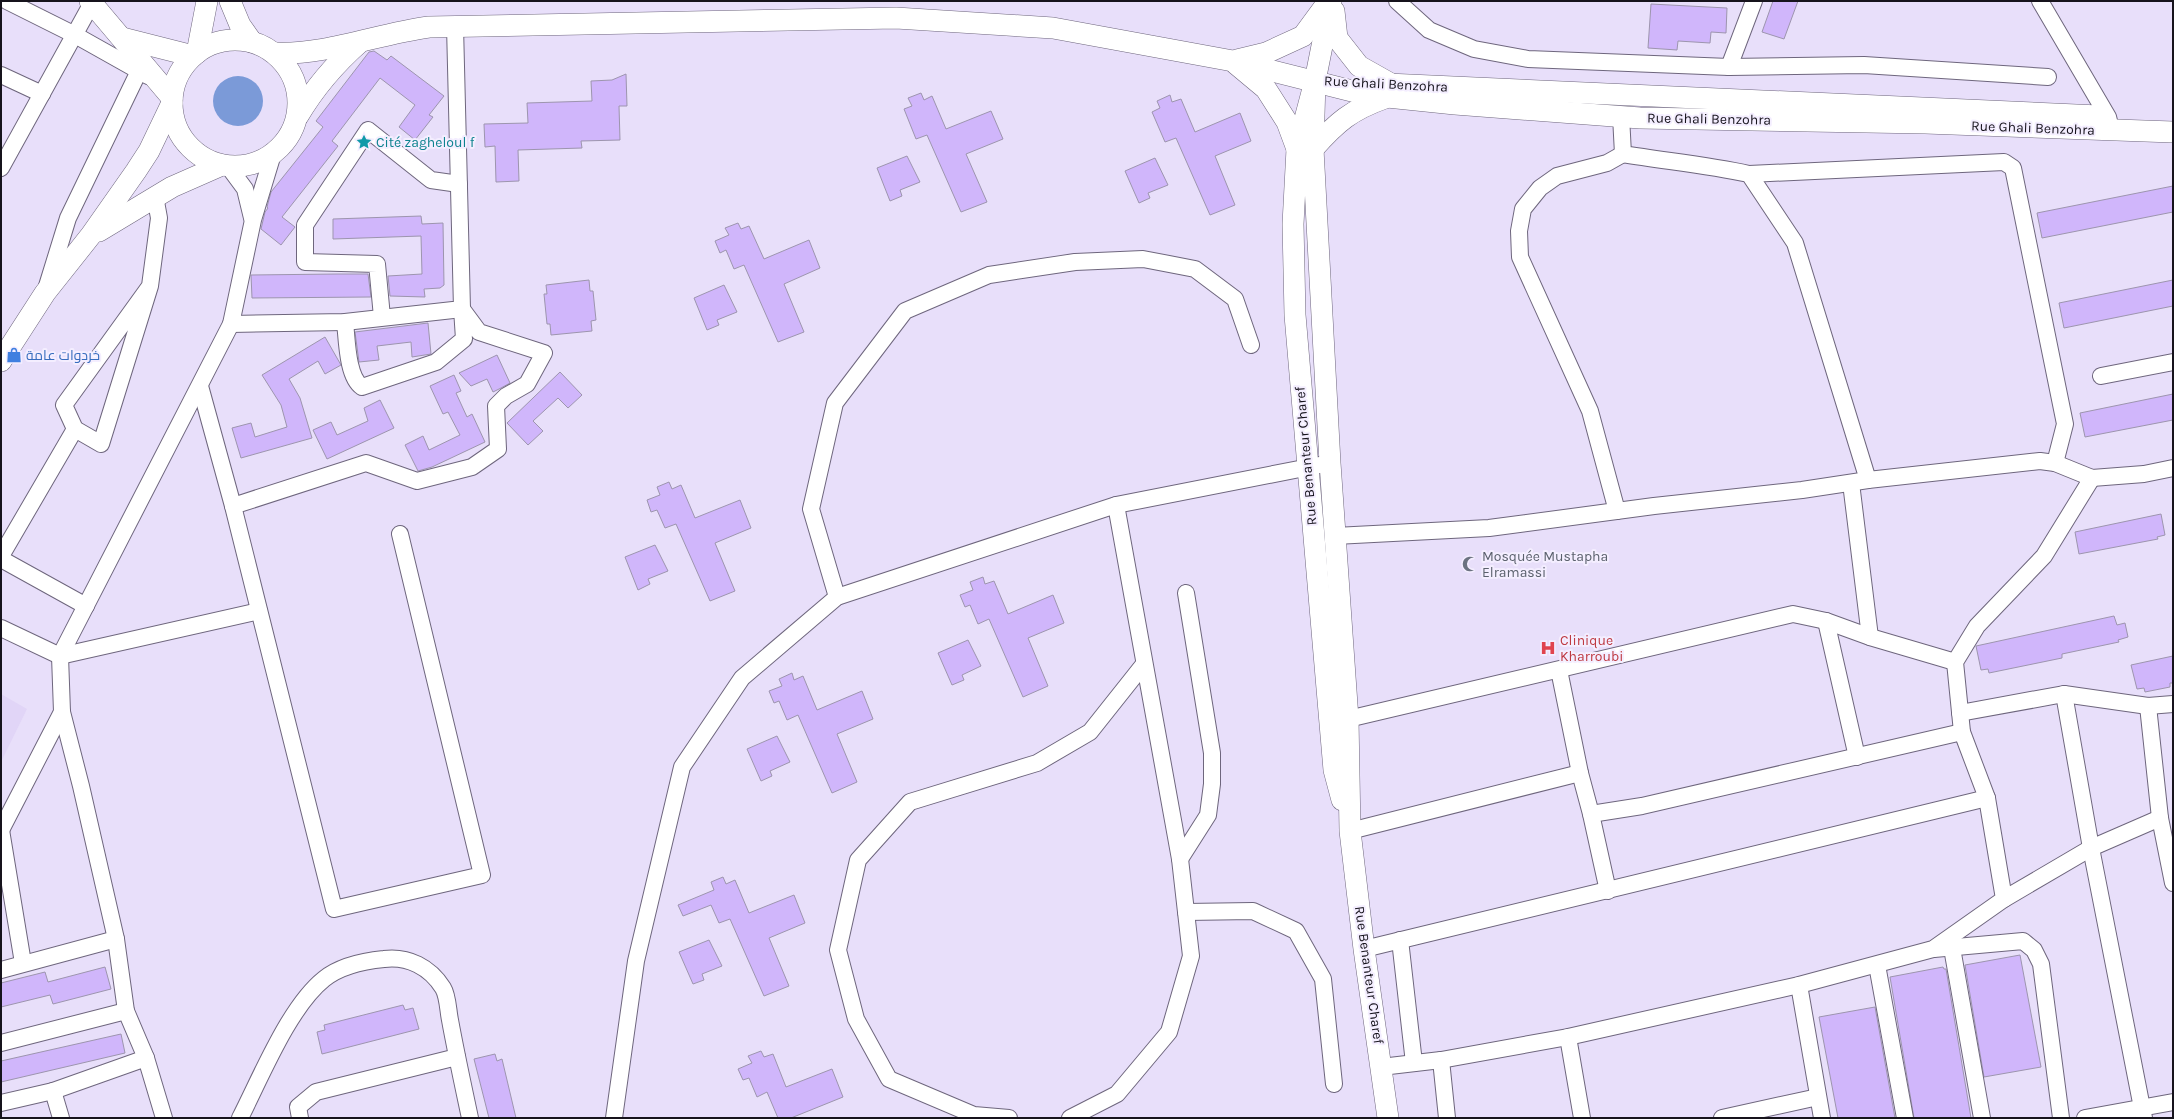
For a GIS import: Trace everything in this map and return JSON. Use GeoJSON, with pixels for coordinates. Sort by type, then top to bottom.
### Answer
{"type":"FeatureCollection","features":[{"type":"Feature","properties":{"kind":"main road"},"geometry":{"type":"LineString","coordinates":[[195,54],[207,1]]}},
{"type":"Feature","properties":{"kind":"main road"},"geometry":{"type":"LineString","coordinates":[[230,1],[240,25],[252,42]]}},
{"type":"Feature","properties":{"kind":"main road"},"geometry":{"type":"LineString","coordinates":[[1233,61],[1266,53],[1303,36],[1331,1]]}},
{"type":"Feature","properties":{"kind":"main road"},"geometry":{"type":"LineString","coordinates":[[1233,61],[1266,89],[1286,122],[1305,149],[1335,124],[1361,106],[1389,91],[1359,66],[1337,38],[1331,1]]}},
{"type":"Feature","properties":{"kind":"main road","name":"Rue Benanteur Charef"},"geometry":{"type":"LineString","coordinates":[[1331,1],[1315,80],[1293,224],[1295,315],[1334,770],[1350,831]]}},
{"type":"Feature","properties":{"kind":"main road"},"geometry":{"type":"LineString","coordinates":[[91,2],[122,38],[148,76],[172,100],[174,120],[178,130],[192,149],[206,159],[225,166]]}},
{"type":"Feature","properties":{"kind":"main road","name":"Rue Ghali Benzohra"},"geometry":{"type":"LineString","coordinates":[[274,53],[310,52],[405,30],[455,26],[896,18],[1053,28],[1233,61],[1315,80],[1368,95],[1389,91],[2110,124],[2173,132]]}},
{"type":"Feature","properties":{"kind":"main road"},"geometry":{"type":"LineString","coordinates":[[122,38],[195,54]]}},
{"type":"Feature","properties":{"kind":"main road"},"geometry":{"type":"LineString","coordinates":[[1,361],[45,293],[91,235],[149,151],[172,100],[178,75],[195,54],[209,45],[223,41],[238,40],[252,42],[274,53],[292,75],[297,88],[298,116]]}},
{"type":"Feature","properties":{"kind":"main road"},"geometry":{"type":"LineString","coordinates":[[91,235],[155,196],[225,166],[252,165],[273,154],[284,144],[293,131],[298,116],[323,78],[338,61],[362,40]]}},
{"type":"Feature","properties":{"kind":"main road","name":"Rue Ghali Benzohra"},"geometry":{"type":"LineString","coordinates":[[1389,91],[1648,118],[1925,123],[2110,124],[2173,119]]}},
{"type":"Feature","properties":{"kind":"main road","name":"Rue Benanteur Charef"},"geometry":{"type":"LineString","coordinates":[[1305,149],[1330,463],[1348,719],[1350,831],[1364,949],[1388,1118]]}},
{"type":"Feature","properties":{"kind":"street"},"geometry":{"type":"LineString","coordinates":[[7,1],[75,35],[148,76],[68,218],[45,293]]}},
{"type":"Feature","properties":{"kind":"street"},"geometry":{"type":"LineString","coordinates":[[1397,1],[1429,30],[1474,49],[1528,59],[1729,67],[1864,65],[2048,77]]}},
{"type":"Feature","properties":{"kind":"street"},"geometry":{"type":"LineString","coordinates":[[1729,67],[1754,1]]}},
{"type":"Feature","properties":{"kind":"street"},"geometry":{"type":"LineString","coordinates":[[2040,1],[2110,124]]}},
{"type":"Feature","properties":{"kind":"street"},"geometry":{"type":"LineString","coordinates":[[1,168],[7,143],[42,94],[75,35],[91,2]]}},
{"type":"Feature","properties":{"kind":"street"},"geometry":{"type":"LineString","coordinates":[[345,322],[350,364],[356,383],[362,387],[436,362],[464,339],[455,26]]}},
{"type":"Feature","properties":{"kind":"street"},"geometry":{"type":"LineString","coordinates":[[1,75],[42,94]]}},
{"type":"Feature","properties":{"kind":"street"},"geometry":{"type":"LineString","coordinates":[[1621,116],[1623,154]]}},
{"type":"Feature","properties":{"kind":"street"},"geometry":{"type":"LineString","coordinates":[[382,318],[377,264],[305,262],[305,225],[368,130],[431,180],[459,184]]}},
{"type":"Feature","properties":{"kind":"street"},"geometry":{"type":"LineString","coordinates":[[164,1118],[146,1058],[126,1011],[116,939],[81,786],[62,712],[60,656],[231,324],[252,220],[273,154]]}},
{"type":"Feature","properties":{"kind":"street"},"geometry":{"type":"LineString","coordinates":[[1618,511],[1590,411],[1520,257],[1519,231],[1522,209],[1540,188],[1557,176],[1607,163],[1623,154],[1664,161],[1705,164],[1749,174],[2004,162],[2009,164],[2013,168],[2065,424],[2055,464]]}},
{"type":"Feature","properties":{"kind":"street"},"geometry":{"type":"LineString","coordinates":[[225,166],[244,189],[252,220]]}},
{"type":"Feature","properties":{"kind":"street"},"geometry":{"type":"LineString","coordinates":[[1749,174],[1795,243],[1868,480]]}},
{"type":"Feature","properties":{"kind":"street"},"geometry":{"type":"LineString","coordinates":[[150,286],[64,405],[74,429],[101,444],[150,286],[159,218],[155,196]]}},
{"type":"Feature","properties":{"kind":"street"},"geometry":{"type":"LineString","coordinates":[[837,597],[811,509],[835,403],[906,311],[989,275],[1075,262],[1143,259],[1195,269],[1235,299],[1251,345]]}},
{"type":"Feature","properties":{"kind":"street"},"geometry":{"type":"LineString","coordinates":[[231,324],[345,322],[462,309]]}},
{"type":"Feature","properties":{"kind":"street"},"geometry":{"type":"LineString","coordinates":[[233,506],[366,463],[417,481],[472,467],[498,449],[495,423],[496,406],[506,396],[527,384],[544,354],[479,332],[462,309]]}},
{"type":"Feature","properties":{"kind":"street"},"geometry":{"type":"LineString","coordinates":[[2101,376],[2173,362]]}},
{"type":"Feature","properties":{"kind":"street"},"geometry":{"type":"LineString","coordinates":[[200,386],[233,506],[334,909],[482,875],[400,534]]}},
{"type":"Feature","properties":{"kind":"street"},"geometry":{"type":"LineString","coordinates":[[74,429],[3,563],[86,606]]}},
{"type":"Feature","properties":{"kind":"street"},"geometry":{"type":"LineString","coordinates":[[1335,536],[1489,528],[1868,480],[2040,461],[2055,464],[2092,478],[2144,474],[2173,468]]}},
{"type":"Feature","properties":{"kind":"street"},"geometry":{"type":"LineString","coordinates":[[614,1118],[636,962],[682,767],[742,678],[837,597],[1116,505],[1330,463]]}},
{"type":"Feature","properties":{"kind":"street"},"geometry":{"type":"LineString","coordinates":[[2004,900],[1987,798],[1962,732],[1955,662],[1977,626],[2044,556],[2092,478]]}},
{"type":"Feature","properties":{"kind":"street"},"geometry":{"type":"LineString","coordinates":[[1851,483],[1870,637]]}},
{"type":"Feature","properties":{"kind":"street"},"geometry":{"type":"LineString","coordinates":[[1070,1118],[1117,1094],[1169,1032],[1191,956],[1180,859],[1116,505]]}},
{"type":"Feature","properties":{"kind":"street"},"geometry":{"type":"LineString","coordinates":[[1180,859],[1208,815],[1212,784],[1212,754],[1186,593]]}},
{"type":"Feature","properties":{"kind":"street"},"geometry":{"type":"LineString","coordinates":[[1,628],[60,656],[259,611]]}},
{"type":"Feature","properties":{"kind":"street"},"geometry":{"type":"LineString","coordinates":[[1348,719],[1793,614],[1826,621],[1870,637],[1955,662]]}},
{"type":"Feature","properties":{"kind":"street"},"geometry":{"type":"LineString","coordinates":[[1826,621],[1857,757]]}},
{"type":"Feature","properties":{"kind":"street"},"geometry":{"type":"LineString","coordinates":[[1009,1118],[974,1115],[889,1079],[856,1019],[838,950],[858,860],[910,802],[1037,764],[1090,732],[1144,664]]}},
{"type":"Feature","properties":{"kind":"street"},"geometry":{"type":"LineString","coordinates":[[1559,670],[1580,773],[1591,814],[1608,891]]}},
{"type":"Feature","properties":{"kind":"street"},"geometry":{"type":"LineString","coordinates":[[1960,713],[2064,694],[2148,706],[2173,704]]}},
{"type":"Feature","properties":{"kind":"street"},"geometry":{"type":"LineString","coordinates":[[2064,694],[2091,848],[2143,1113]]}},
{"type":"Feature","properties":{"kind":"street"},"geometry":{"type":"LineString","coordinates":[[2148,706],[2160,818],[2173,883]]}},
{"type":"Feature","properties":{"kind":"street"},"geometry":{"type":"LineString","coordinates":[[23,963],[1,830],[62,712]]}},
{"type":"Feature","properties":{"kind":"street"},"geometry":{"type":"LineString","coordinates":[[1591,814],[1642,806],[1962,732]]}},
{"type":"Feature","properties":{"kind":"street"},"geometry":{"type":"LineString","coordinates":[[1350,831],[1580,773]]}},
{"type":"Feature","properties":{"kind":"street"},"geometry":{"type":"LineString","coordinates":[[1364,949],[1987,798]]}},
{"type":"Feature","properties":{"kind":"street"},"geometry":{"type":"LineString","coordinates":[[1933,950],[2004,900],[2091,848],[2160,818]]}},
{"type":"Feature","properties":{"kind":"street"},"geometry":{"type":"LineString","coordinates":[[1186,912],[1253,911],[1296,931],[1322,979],[1334,1084]]}},
{"type":"Feature","properties":{"kind":"street"},"geometry":{"type":"LineString","coordinates":[[1,970],[116,939]]}},
{"type":"Feature","properties":{"kind":"street"},"geometry":{"type":"LineString","coordinates":[[1400,940],[1414,1063]]}},
{"type":"Feature","properties":{"kind":"street"},"geometry":{"type":"LineString","coordinates":[[1381,1067],[1441,1060],[1568,1037],[1799,985],[1933,950],[2023,941],[2034,950],[2041,964],[2061,1118]]}},
{"type":"Feature","properties":{"kind":"street"},"geometry":{"type":"LineString","coordinates":[[1952,948],[1982,1118]]}},
{"type":"Feature","properties":{"kind":"street"},"geometry":{"type":"LineString","coordinates":[[240,1118],[286,1030],[309,993],[325,978],[365,961],[391,958],[412,961],[430,971],[444,989],[470,1118]]}},
{"type":"Feature","properties":{"kind":"street"},"geometry":{"type":"LineString","coordinates":[[1877,965],[1906,1118]]}},
{"type":"Feature","properties":{"kind":"street"},"geometry":{"type":"LineString","coordinates":[[1799,985],[1822,1118]]}},
{"type":"Feature","properties":{"kind":"street"},"geometry":{"type":"LineString","coordinates":[[1,1043],[126,1011]]}},
{"type":"Feature","properties":{"kind":"street"},"geometry":{"type":"LineString","coordinates":[[1568,1037],[1582,1118]]}},
{"type":"Feature","properties":{"kind":"street"},"geometry":{"type":"LineString","coordinates":[[300,1118],[298,1107],[316,1092],[457,1057]]}},
{"type":"Feature","properties":{"kind":"street"},"geometry":{"type":"LineString","coordinates":[[1,1103],[53,1091],[146,1058]]}},
{"type":"Feature","properties":{"kind":"street"},"geometry":{"type":"LineString","coordinates":[[1441,1060],[1447,1118]]}},
{"type":"Feature","properties":{"kind":"street"},"geometry":{"type":"LineString","coordinates":[[53,1091],[61,1118]]}},
{"type":"Feature","properties":{"kind":"street"},"geometry":{"type":"LineString","coordinates":[[1722,1118],[1818,1097]]}},
{"type":"Feature","properties":{"kind":"street"},"geometry":{"type":"LineString","coordinates":[[2085,1118],[2143,1113],[2173,1102]]}},
{"type":"Feature","properties":{"kind":"shaded area"},"geometry":{"type":"Polygon","coordinates":[[[1,694],[27,709],[1,762],[1,694]]]}},
{"type":"Feature","properties":{"kind":"water"},"geometry":{"type":"Polygon","coordinates":[[[238,76],[247,78],[258,87],[263,101],[261,110],[252,121],[238,126],[229,124],[218,115],[213,101],[215,92],[224,81],[238,76]]]}},
{"type":"Feature","properties":{"kind":"building"},"geometry":{"type":"Polygon","coordinates":[[[1773,1],[1798,1],[1784,39],[1762,32],[1773,1]]]}},
{"type":"Feature","properties":{"kind":"building"},"geometry":{"type":"Polygon","coordinates":[[[1651,4],[1727,8],[1726,33],[1711,32],[1710,43],[1678,41],[1677,50],[1648,48],[1651,4]]]}},
{"type":"Feature","properties":{"kind":"building"},"geometry":{"type":"Polygon","coordinates":[[[374,51],[387,60],[391,56],[444,96],[429,115],[433,117],[415,140],[399,127],[415,105],[380,78],[332,141],[338,146],[282,217],[295,227],[281,245],[261,229],[265,212],[268,208],[271,192],[323,127],[316,121],[369,52],[374,51]]]}},
{"type":"Feature","properties":{"kind":"building"},"geometry":{"type":"Polygon","coordinates":[[[626,74],[627,106],[619,106],[620,140],[581,141],[582,148],[518,150],[519,181],[496,182],[495,146],[485,147],[484,124],[528,123],[527,103],[592,101],[591,81],[612,80],[626,74]]]}},
{"type":"Feature","properties":{"kind":"building"},"geometry":{"type":"Polygon","coordinates":[[[921,93],[924,100],[932,96],[946,129],[991,111],[1003,139],[966,154],[987,202],[961,212],[927,135],[916,139],[904,109],[912,106],[908,98],[921,93]]]}},
{"type":"Feature","properties":{"kind":"building"},"geometry":{"type":"Polygon","coordinates":[[[1170,95],[1172,102],[1181,99],[1195,132],[1240,113],[1251,141],[1215,156],[1235,205],[1210,215],[1176,138],[1165,142],[1152,112],[1160,108],[1157,101],[1170,95]]]}},
{"type":"Feature","properties":{"kind":"building"},"geometry":{"type":"Polygon","coordinates":[[[907,156],[920,182],[900,190],[902,196],[890,201],[877,168],[907,156]]]}},
{"type":"Feature","properties":{"kind":"building"},"geometry":{"type":"Polygon","coordinates":[[[1155,158],[1168,185],[1148,193],[1150,198],[1139,203],[1125,171],[1155,158]]]}},
{"type":"Feature","properties":{"kind":"building"},"geometry":{"type":"Polygon","coordinates":[[[2173,186],[2173,212],[2042,238],[2037,213],[2173,186]]]}},
{"type":"Feature","properties":{"kind":"building"},"geometry":{"type":"Polygon","coordinates":[[[421,216],[422,224],[443,223],[444,285],[440,288],[424,289],[425,297],[390,296],[388,276],[422,274],[421,236],[333,239],[333,219],[421,216]]]}},
{"type":"Feature","properties":{"kind":"building"},"geometry":{"type":"Polygon","coordinates":[[[738,223],[741,229],[749,226],[764,259],[809,240],[820,268],[784,284],[804,332],[778,342],[744,265],[734,269],[726,250],[720,253],[715,241],[729,235],[725,228],[738,223]]]}},
{"type":"Feature","properties":{"kind":"building"},"geometry":{"type":"Polygon","coordinates":[[[368,274],[371,297],[252,298],[251,275],[368,274]]]}},
{"type":"Feature","properties":{"kind":"building"},"geometry":{"type":"Polygon","coordinates":[[[589,280],[590,291],[593,291],[596,320],[591,321],[592,331],[551,335],[550,324],[547,324],[544,294],[547,294],[546,285],[589,280]]]}},
{"type":"Feature","properties":{"kind":"building"},"geometry":{"type":"Polygon","coordinates":[[[2173,280],[2173,306],[2064,328],[2059,303],[2173,280]]]}},
{"type":"Feature","properties":{"kind":"building"},"geometry":{"type":"Polygon","coordinates":[[[724,285],[737,312],[717,320],[719,325],[707,330],[694,298],[724,285]]]}},
{"type":"Feature","properties":{"kind":"building"},"geometry":{"type":"Polygon","coordinates":[[[428,323],[431,354],[412,357],[411,342],[377,346],[379,360],[359,362],[355,332],[428,323]]]}},
{"type":"Feature","properties":{"kind":"building"},"geometry":{"type":"Polygon","coordinates":[[[325,337],[341,365],[325,374],[318,361],[289,379],[300,398],[312,438],[241,458],[232,428],[251,423],[255,437],[287,427],[281,405],[262,375],[325,337]]]}},
{"type":"Feature","properties":{"kind":"building"},"geometry":{"type":"Polygon","coordinates":[[[497,355],[510,383],[493,392],[487,379],[471,386],[459,373],[497,355]]]}},
{"type":"Feature","properties":{"kind":"building"},"geometry":{"type":"Polygon","coordinates":[[[560,372],[582,395],[568,408],[558,398],[533,421],[543,431],[528,445],[507,423],[560,372]]]}},
{"type":"Feature","properties":{"kind":"building"},"geometry":{"type":"Polygon","coordinates":[[[454,375],[461,391],[456,393],[467,417],[472,414],[485,442],[432,467],[418,471],[405,445],[423,436],[429,450],[460,435],[448,412],[443,414],[430,386],[454,375]]]}},
{"type":"Feature","properties":{"kind":"building"},"geometry":{"type":"Polygon","coordinates":[[[2173,394],[2173,420],[2085,437],[2080,413],[2173,394]]]}},
{"type":"Feature","properties":{"kind":"building"},"geometry":{"type":"Polygon","coordinates":[[[380,400],[394,428],[327,459],[313,430],[331,422],[337,435],[368,421],[364,408],[380,400]]]}},
{"type":"Feature","properties":{"kind":"building"},"geometry":{"type":"Polygon","coordinates":[[[669,482],[672,489],[681,485],[695,518],[740,500],[751,528],[715,543],[735,591],[710,601],[676,524],[665,528],[657,510],[651,512],[647,500],[660,495],[657,487],[669,482]]]}},
{"type":"Feature","properties":{"kind":"building"},"geometry":{"type":"Polygon","coordinates":[[[2161,514],[2165,535],[2157,537],[2158,539],[2079,554],[2075,532],[2161,514]]]}},
{"type":"Feature","properties":{"kind":"building"},"geometry":{"type":"Polygon","coordinates":[[[655,545],[668,571],[648,579],[650,584],[638,590],[625,557],[655,545]]]}},
{"type":"Feature","properties":{"kind":"building"},"geometry":{"type":"Polygon","coordinates":[[[983,577],[985,584],[994,581],[1008,614],[1053,595],[1064,623],[1028,638],[1048,686],[1023,697],[989,619],[978,624],[970,605],[965,607],[960,595],[973,590],[970,582],[983,577]]]}},
{"type":"Feature","properties":{"kind":"building"},"geometry":{"type":"Polygon","coordinates":[[[2114,616],[2117,625],[2125,623],[2128,637],[2118,640],[2119,642],[2062,654],[2062,658],[1989,673],[1988,669],[1981,670],[1976,646],[2114,616]]]}},
{"type":"Feature","properties":{"kind":"building"},"geometry":{"type":"Polygon","coordinates":[[[968,640],[981,666],[962,675],[964,680],[952,685],[938,653],[968,640]]]}},
{"type":"Feature","properties":{"kind":"building"},"geometry":{"type":"Polygon","coordinates":[[[2173,656],[2173,683],[2170,683],[2170,687],[2145,692],[2144,688],[2137,689],[2131,665],[2173,656]]]}},
{"type":"Feature","properties":{"kind":"building"},"geometry":{"type":"Polygon","coordinates":[[[792,673],[794,680],[803,676],[817,710],[862,691],[873,719],[837,734],[857,782],[832,793],[798,715],[787,720],[779,701],[774,703],[769,691],[782,686],[779,679],[792,673]]]}},
{"type":"Feature","properties":{"kind":"building"},"geometry":{"type":"Polygon","coordinates":[[[777,736],[790,762],[770,771],[772,776],[761,781],[747,749],[777,736]]]}},
{"type":"Feature","properties":{"kind":"building"},"geometry":{"type":"Polygon","coordinates":[[[723,877],[726,884],[735,880],[749,913],[794,895],[805,923],[769,938],[789,986],[764,996],[730,919],[719,923],[711,905],[683,916],[678,905],[714,890],[711,882],[723,877]]]}},
{"type":"Feature","properties":{"kind":"building"},"geometry":{"type":"Polygon","coordinates":[[[709,940],[722,966],[702,974],[704,980],[693,984],[679,952],[709,940]]]}},
{"type":"Feature","properties":{"kind":"building"},"geometry":{"type":"Polygon","coordinates":[[[2020,955],[2041,1067],[1984,1077],[1965,965],[2020,955]]]}},
{"type":"Feature","properties":{"kind":"building"},"geometry":{"type":"Polygon","coordinates":[[[105,967],[111,989],[53,1004],[50,995],[1,1007],[1,983],[45,972],[48,982],[105,967]]]}},
{"type":"Feature","properties":{"kind":"building"},"geometry":{"type":"Polygon","coordinates":[[[1943,967],[1946,969],[1971,1118],[1914,1118],[1890,977],[1943,967]]]}},
{"type":"Feature","properties":{"kind":"building"},"geometry":{"type":"Polygon","coordinates":[[[403,1005],[405,1010],[413,1008],[419,1029],[322,1054],[317,1032],[325,1030],[324,1025],[403,1005]]]}},
{"type":"Feature","properties":{"kind":"building"},"geometry":{"type":"Polygon","coordinates":[[[1875,1007],[1895,1118],[1838,1118],[1819,1017],[1875,1007]]]}},
{"type":"Feature","properties":{"kind":"building"},"geometry":{"type":"Polygon","coordinates":[[[121,1034],[125,1053],[1,1082],[1,1061],[121,1034]]]}},
{"type":"Feature","properties":{"kind":"building"},"geometry":{"type":"Polygon","coordinates":[[[761,1051],[764,1057],[773,1054],[786,1087],[832,1069],[843,1097],[791,1118],[778,1118],[767,1092],[757,1097],[749,1078],[743,1080],[738,1069],[752,1063],[748,1056],[761,1051]]]}},
{"type":"Feature","properties":{"kind":"building"},"geometry":{"type":"Polygon","coordinates":[[[495,1054],[497,1061],[502,1059],[516,1118],[489,1118],[474,1059],[495,1054]]]}},
{"type":"Feature","properties":{"kind":"place","name":"Cité zagheloul f"},"geometry":{"type":"Point","coordinates":[364,142]}},
{"type":"Feature","properties":{"kind":"place","name":"خردوات عامة"},"geometry":{"type":"Point","coordinates":[14,355]}},
{"type":"Feature","properties":{"kind":"place","name":"Mosquée Mustapha Elramassi"},"geometry":{"type":"Point","coordinates":[1470,564]}},
{"type":"Feature","properties":{"kind":"place","name":"Clinique Kharroubi"},"geometry":{"type":"Point","coordinates":[1548,648]}}]}
